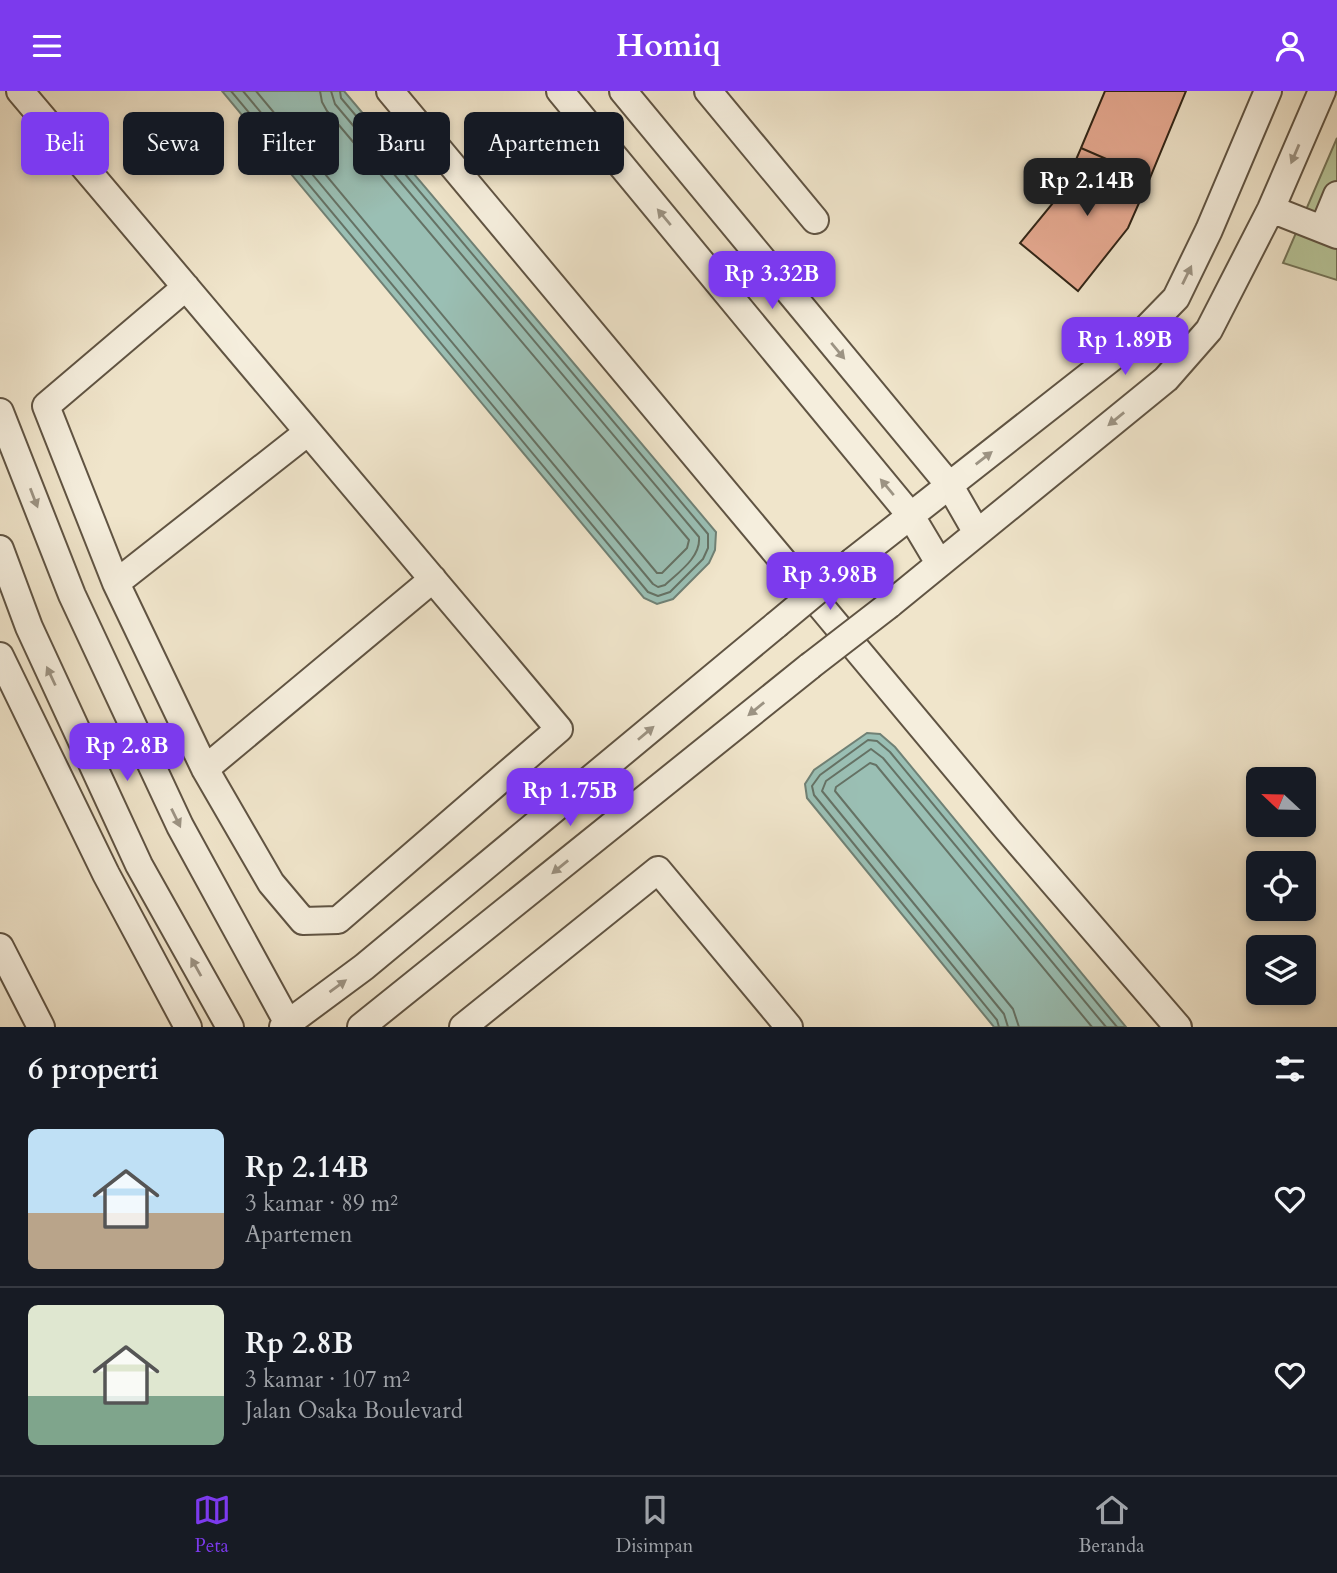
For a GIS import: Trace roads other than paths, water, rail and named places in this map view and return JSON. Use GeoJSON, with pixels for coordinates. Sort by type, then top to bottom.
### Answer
{"type":"FeatureCollection","features":[{"type":"Feature","properties":{"kind":"street"},"geometry":{"type":"LineString","coordinates":[[20,91],[186,287],[308,432],[433,579],[559,729],[338,920],[303,921],[271,883],[205,769],[116,583],[46,406],[186,287]]}},
{"type":"Feature","properties":{"kind":"street"},"geometry":{"type":"LineString","coordinates":[[390,91],[1007,829],[1178,1027]]}},
{"type":"Feature","properties":{"kind":"street"},"geometry":{"type":"LineString","coordinates":[[560,91],[911,516],[939,563]]}},
{"type":"Feature","properties":{"kind":"street"},"geometry":{"type":"LineString","coordinates":[[623,91],[950,485],[977,533]]}},
{"type":"Feature","properties":{"kind":"street"},"geometry":{"type":"LineString","coordinates":[[708,91],[815,220]]}},
{"type":"Feature","properties":{"kind":"street"},"geometry":{"type":"LineString","coordinates":[[0,412],[72,595],[180,826],[287,1026],[364,967],[853,561],[1137,338],[1176,297],[1209,230],[1268,91]]}},
{"type":"Feature","properties":{"kind":"street"},"geometry":{"type":"LineString","coordinates":[[361,1027],[889,605],[1166,379],[1209,330],[1271,209],[1322,91]]}},
{"type":"Feature","properties":{"kind":"street"},"geometry":{"type":"LineString","coordinates":[[1271,209],[1330,232],[1337,195]]}},
{"type":"Feature","properties":{"kind":"street"},"geometry":{"type":"LineString","coordinates":[[116,583],[308,432]]}},
{"type":"Feature","properties":{"kind":"street"},"geometry":{"type":"LineString","coordinates":[[0,549],[29,627],[139,865],[230,1027]]}},
{"type":"Feature","properties":{"kind":"street"},"geometry":{"type":"LineString","coordinates":[[205,769],[433,579]]}},
{"type":"Feature","properties":{"kind":"street"},"geometry":{"type":"LineString","coordinates":[[0,656],[106,874],[188,1027]]}},
{"type":"Feature","properties":{"kind":"street"},"geometry":{"type":"LineString","coordinates":[[463,1027],[658,870],[785,1026]]}},
{"type":"Feature","properties":{"kind":"street"},"geometry":{"type":"LineString","coordinates":[[0,947],[41,1027]]}},
{"type":"Feature","properties":{"kind":"water"},"geometry":{"type":"Polygon","coordinates":[[[222,91],[344,91],[362,112],[353,112],[353,175],[415,175],[716,532],[715,550],[709,563],[673,599],[657,604],[644,598],[292,175],[339,175],[339,112],[239,112],[222,91]]]}},
{"type":"Feature","properties":{"kind":"water"},"geometry":{"type":"Polygon","coordinates":[[[867,733],[880,734],[895,747],[1126,1027],[994,1027],[807,798],[805,784],[814,770],[867,733]]]}}]}
